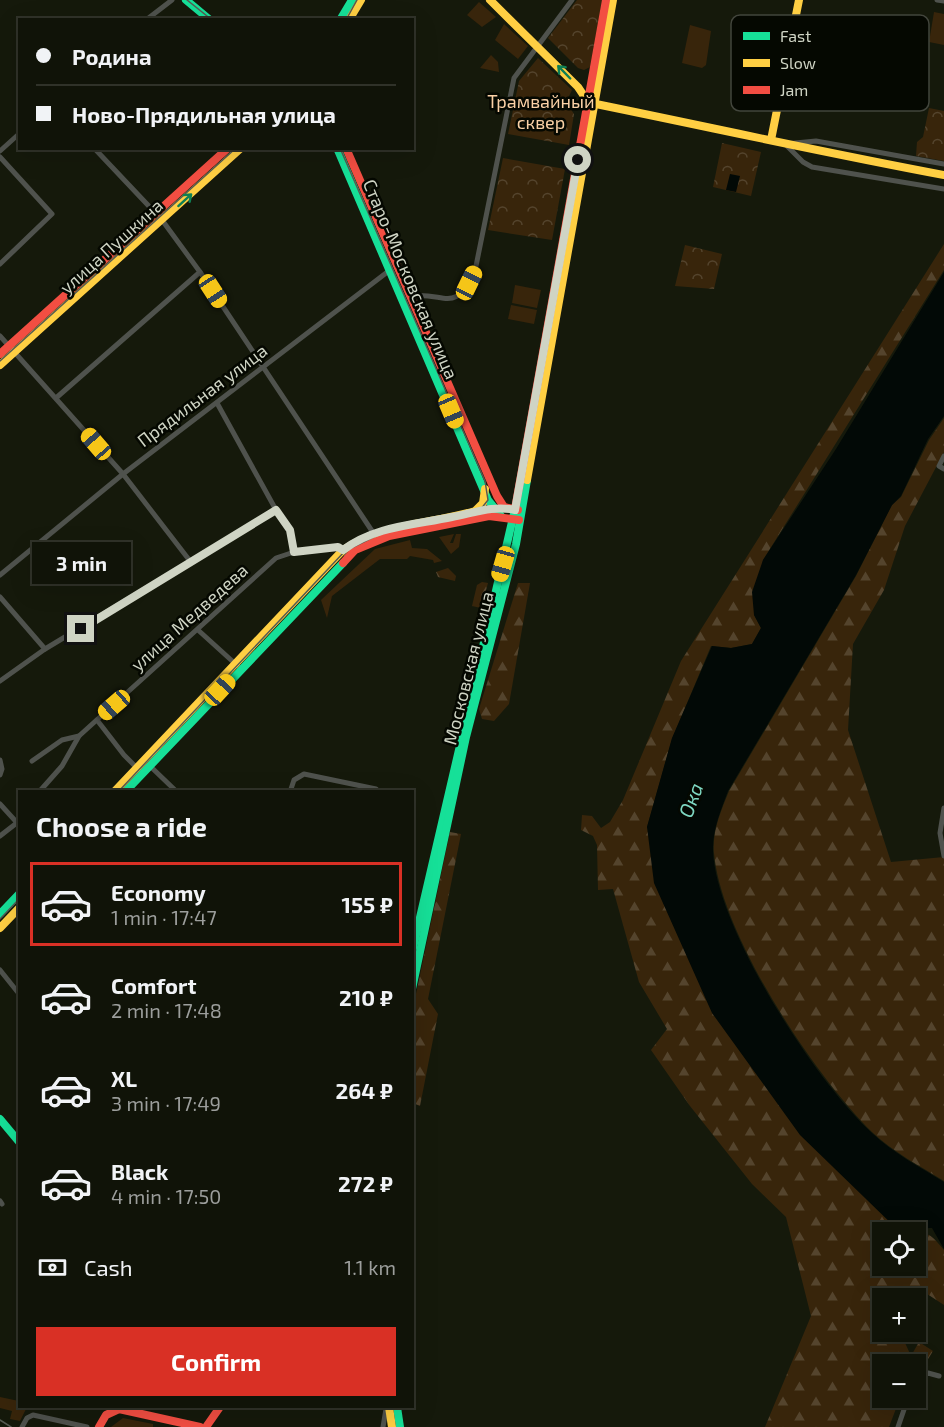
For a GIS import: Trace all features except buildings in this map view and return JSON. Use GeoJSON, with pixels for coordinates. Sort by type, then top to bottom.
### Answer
{"type":"FeatureCollection","features":[{"type":"Feature","properties":{"kind":"main road"},"geometry":{"type":"LineString","coordinates":[[186,0],[208,18]]}},
{"type":"Feature","properties":{"kind":"main road"},"geometry":{"type":"LineString","coordinates":[[341,18],[351,0]]}},
{"type":"Feature","properties":{"kind":"main road"},"geometry":{"type":"LineString","coordinates":[[350,18],[361,0]]}},
{"type":"Feature","properties":{"kind":"main road"},"geometry":{"type":"LineString","coordinates":[[490,0],[538,45],[592,103],[771,140],[814,152],[944,175]]}},
{"type":"Feature","properties":{"kind":"main road","name":"Московская улица"},"geometry":{"type":"LineString","coordinates":[[592,103],[606,0]]}},
{"type":"Feature","properties":{"kind":"main road","name":"Московская улица"},"geometry":{"type":"LineString","coordinates":[[414,977],[433,868],[517,520],[592,103],[614,0]]}},
{"type":"Feature","properties":{"kind":"main road"},"geometry":{"type":"LineString","coordinates":[[796,15],[799,0]]}},
{"type":"Feature","properties":{"kind":"main road"},"geometry":{"type":"LineString","coordinates":[[771,140],[777,111]]}},
{"type":"Feature","properties":{"kind":"main road","name":"улица Пушкина"},"geometry":{"type":"LineString","coordinates":[[159,217],[226,150]]}},
{"type":"Feature","properties":{"kind":"main road","name":"улица Пушкина"},"geometry":{"type":"LineString","coordinates":[[0,364],[12,349],[159,217],[239,150]]}},
{"type":"Feature","properties":{"kind":"main road","name":"Старо-Московская улица"},"geometry":{"type":"LineString","coordinates":[[338,150],[394,268],[492,508],[502,517]]}},
{"type":"Feature","properties":{"kind":"main road"},"geometry":{"type":"LineString","coordinates":[[347,150],[394,268],[410,296],[504,507]]}},
{"type":"Feature","properties":{"kind":"main road","name":"улица Пушкина"},"geometry":{"type":"LineString","coordinates":[[0,354],[12,349]]}},
{"type":"Feature","properties":{"kind":"main road"},"geometry":{"type":"LineString","coordinates":[[476,511],[483,503],[484,489]]}},
{"type":"Feature","properties":{"kind":"main road"},"geometry":{"type":"LineString","coordinates":[[484,517],[492,508],[495,491]]}},
{"type":"Feature","properties":{"kind":"main road"},"geometry":{"type":"LineString","coordinates":[[116,790],[140,770],[345,553],[375,536],[476,511],[504,507],[519,510]]}},
{"type":"Feature","properties":{"kind":"main road"},"geometry":{"type":"LineString","coordinates":[[375,536],[484,517],[517,520]]}},
{"type":"Feature","properties":{"kind":"main road"},"geometry":{"type":"LineString","coordinates":[[128,790],[140,770],[150,766],[238,666]]}},
{"type":"Feature","properties":{"kind":"main road","name":"Московская улица"},"geometry":{"type":"LineString","coordinates":[[415,925],[433,868]]}},
{"type":"Feature","properties":{"kind":"main road"},"geometry":{"type":"LineString","coordinates":[[0,914],[18,895]]}},
{"type":"Feature","properties":{"kind":"main road"},"geometry":{"type":"LineString","coordinates":[[0,928],[18,911]]}},
{"type":"Feature","properties":{"kind":"main road"},"geometry":{"type":"LineString","coordinates":[[0,1119],[18,1141]]}},
{"type":"Feature","properties":{"kind":"main road"},"geometry":{"type":"LineString","coordinates":[[206,1427],[219,1408]]}},
{"type":"Feature","properties":{"kind":"main road"},"geometry":{"type":"LineString","coordinates":[[388,1408],[392,1427]]}},
{"type":"Feature","properties":{"kind":"main road"},"geometry":{"type":"LineString","coordinates":[[397,1408],[400,1427]]}},
{"type":"Feature","properties":{"kind":"main road"},"geometry":{"type":"LineString","coordinates":[[99,1427],[106,1415],[119,1409],[200,1427]]}},
{"type":"Feature","properties":{"kind":"street"},"geometry":{"type":"LineString","coordinates":[[149,18],[172,0]]}},
{"type":"Feature","properties":{"kind":"street"},"geometry":{"type":"LineString","coordinates":[[410,296],[450,300],[461,294],[469,283],[475,271],[514,78],[572,0]]}},
{"type":"Feature","properties":{"kind":"street"},"geometry":{"type":"LineString","coordinates":[[937,0],[944,1]]}},
{"type":"Feature","properties":{"kind":"street"},"geometry":{"type":"LineString","coordinates":[[0,151],[18,136]]}},
{"type":"Feature","properties":{"kind":"street"},"geometry":{"type":"LineString","coordinates":[[944,164],[838,145],[800,141],[785,144],[796,157],[810,166],[892,183],[944,189]]}},
{"type":"Feature","properties":{"kind":"street"},"geometry":{"type":"LineString","coordinates":[[96,150],[159,217],[200,272],[375,536]]}},
{"type":"Feature","properties":{"kind":"street"},"geometry":{"type":"LineString","coordinates":[[810,166],[807,157],[814,152]]}},
{"type":"Feature","properties":{"kind":"street"},"geometry":{"type":"LineString","coordinates":[[0,157],[52,214],[0,264]]}},
{"type":"Feature","properties":{"kind":"street","name":"Прядильная улица"},"geometry":{"type":"LineString","coordinates":[[0,575],[123,474],[394,268]]}},
{"type":"Feature","properties":{"kind":"street"},"geometry":{"type":"LineString","coordinates":[[56,398],[200,272]]}},
{"type":"Feature","properties":{"kind":"street"},"geometry":{"type":"LineString","coordinates":[[0,336],[123,474],[190,561]]}},
{"type":"Feature","properties":{"kind":"street"},"geometry":{"type":"LineString","coordinates":[[217,403],[276,510],[290,530],[294,552]]}},
{"type":"Feature","properties":{"kind":"street"},"geometry":{"type":"LineString","coordinates":[[944,456],[939,466],[944,469]]}},
{"type":"Feature","properties":{"kind":"street"},"geometry":{"type":"LineString","coordinates":[[0,681],[45,649],[276,510]]}},
{"type":"Feature","properties":{"kind":"street","name":"улица Медведева"},"geometry":{"type":"LineString","coordinates":[[32,760],[62,740],[79,736],[272,561],[294,552],[338,547],[345,553]]}},
{"type":"Feature","properties":{"kind":"street"},"geometry":{"type":"LineString","coordinates":[[0,597],[45,649]]}},
{"type":"Feature","properties":{"kind":"street"},"geometry":{"type":"LineString","coordinates":[[198,630],[238,666]]}},
{"type":"Feature","properties":{"kind":"street"},"geometry":{"type":"LineString","coordinates":[[97,720],[140,770]]}},
{"type":"Feature","properties":{"kind":"street"},"geometry":{"type":"LineString","coordinates":[[41,790],[62,766],[79,736]]}},
{"type":"Feature","properties":{"kind":"street"},"geometry":{"type":"LineString","coordinates":[[0,775],[1,763]]}},
{"type":"Feature","properties":{"kind":"street"},"geometry":{"type":"LineString","coordinates":[[150,766],[175,790]]}},
{"type":"Feature","properties":{"kind":"street"},"geometry":{"type":"LineString","coordinates":[[291,790],[294,780],[304,774],[376,789]]}},
{"type":"Feature","properties":{"kind":"street"},"geometry":{"type":"LineString","coordinates":[[0,804],[18,822]]}},
{"type":"Feature","properties":{"kind":"street"},"geometry":{"type":"LineString","coordinates":[[944,808],[940,833],[944,856]]}},
{"type":"Feature","properties":{"kind":"street"},"geometry":{"type":"LineString","coordinates":[[0,836],[18,824]]}},
{"type":"Feature","properties":{"kind":"street"},"geometry":{"type":"LineString","coordinates":[[0,970],[18,992]]}},
{"type":"Feature","properties":{"kind":"street"},"geometry":{"type":"LineString","coordinates":[[926,1374],[939,1376]]}},
{"type":"Feature","properties":{"kind":"street"},"geometry":{"type":"LineString","coordinates":[[383,1427],[388,1408]]}},
{"type":"Feature","properties":{"kind":"street"},"geometry":{"type":"LineString","coordinates":[[898,1427],[905,1408]]}},
{"type":"Feature","properties":{"kind":"street"},"geometry":{"type":"LineString","coordinates":[[22,1425],[33,1415],[87,1427]]}},
{"type":"Feature","properties":{"kind":"green space"},"geometry":{"type":"Polygon","coordinates":[[[577,0],[602,0],[590,67],[584,70],[578,68],[548,38],[577,0]]]}},
{"type":"Feature","properties":{"kind":"green space"},"geometry":{"type":"Polygon","coordinates":[[[479,2],[496,17],[482,27],[467,15],[479,2]]]}},
{"type":"Feature","properties":{"kind":"green space"},"geometry":{"type":"Polygon","coordinates":[[[934,12],[944,14],[944,45],[929,42],[934,12]]]}},
{"type":"Feature","properties":{"kind":"green space"},"geometry":{"type":"Polygon","coordinates":[[[504,24],[528,46],[518,59],[495,40],[504,24]]]}},
{"type":"Feature","properties":{"kind":"green space"},"geometry":{"type":"Polygon","coordinates":[[[690,25],[711,31],[706,65],[702,68],[682,63],[690,25]]]}},
{"type":"Feature","properties":{"kind":"green space"},"geometry":{"type":"Polygon","coordinates":[[[491,55],[498,62],[499,72],[480,68],[491,55]]]}},
{"type":"Feature","properties":{"kind":"green space","name":"Трамвайный сквер"},"geometry":{"type":"Polygon","coordinates":[[[538,58],[572,90],[566,102],[574,114],[569,145],[508,134],[519,81],[538,58]]]}},
{"type":"Feature","properties":{"kind":"green space"},"geometry":{"type":"Polygon","coordinates":[[[929,108],[944,111],[944,161],[916,156],[917,142],[923,137],[929,108]]]}},
{"type":"Feature","properties":{"kind":"green space"},"geometry":{"type":"Polygon","coordinates":[[[722,143],[761,152],[751,196],[713,187],[722,143]]]}},
{"type":"Feature","properties":{"kind":"green space"},"geometry":{"type":"Polygon","coordinates":[[[503,158],[565,169],[552,240],[488,230],[503,158]]]}},
{"type":"Feature","properties":{"kind":"green space"},"geometry":{"type":"Polygon","coordinates":[[[944,244],[944,270],[763,560],[754,615],[761,628],[752,644],[731,648],[711,646],[672,739],[647,827],[893,1222],[872,1222],[872,1276],[926,1276],[926,1234],[935,1239],[944,1250],[944,1305],[926,1293],[926,1288],[872,1288],[872,1342],[905,1342],[910,1354],[872,1354],[872,1408],[896,1408],[889,1427],[765,1427],[811,1316],[786,1217],[752,1184],[690,1106],[651,1050],[667,1029],[639,982],[613,889],[598,890],[597,845],[593,836],[581,830],[582,815],[592,816],[601,828],[610,822],[623,800],[681,661],[944,244]]]}},
{"type":"Feature","properties":{"kind":"green space"},"geometry":{"type":"Polygon","coordinates":[[[685,245],[722,254],[714,289],[675,286],[685,245]]]}},
{"type":"Feature","properties":{"kind":"green space"},"geometry":{"type":"Polygon","coordinates":[[[515,285],[541,290],[537,308],[512,303],[515,285]]]}},
{"type":"Feature","properties":{"kind":"green space"},"geometry":{"type":"Polygon","coordinates":[[[511,305],[537,310],[534,324],[508,319],[511,305]]]}},
{"type":"Feature","properties":{"kind":"green space"},"geometry":{"type":"Polygon","coordinates":[[[944,418],[944,452],[905,526],[884,590],[853,644],[848,730],[891,862],[944,857],[944,1181],[898,1152],[872,1132],[824,1076],[798,1040],[774,1002],[733,923],[720,886],[714,853],[714,837],[729,791],[856,576],[892,505],[901,497],[929,440],[944,418]]]}},
{"type":"Feature","properties":{"kind":"green space"},"geometry":{"type":"Polygon","coordinates":[[[454,534],[450,543],[453,543],[456,534],[461,534],[459,547],[451,554],[439,537],[454,534]]]}},
{"type":"Feature","properties":{"kind":"green space"},"geometry":{"type":"Polygon","coordinates":[[[410,540],[412,548],[427,549],[442,561],[434,563],[433,560],[410,556],[407,559],[380,559],[332,596],[327,618],[321,600],[375,549],[410,540]]]}},
{"type":"Feature","properties":{"kind":"green space"},"geometry":{"type":"Polygon","coordinates":[[[448,568],[456,576],[455,581],[438,577],[436,572],[448,568]]]}},
{"type":"Feature","properties":{"kind":"green space"},"geometry":{"type":"Polygon","coordinates":[[[482,582],[488,583],[481,608],[472,606],[477,585],[482,582]]]}},
{"type":"Feature","properties":{"kind":"green space"},"geometry":{"type":"Polygon","coordinates":[[[518,583],[530,583],[509,704],[494,721],[482,719],[479,709],[518,583]]]}},
{"type":"Feature","properties":{"kind":"green space"},"geometry":{"type":"Polygon","coordinates":[[[450,832],[461,834],[428,999],[438,1014],[420,1106],[414,1103],[416,994],[450,832]]]}},
{"type":"Feature","properties":{"kind":"green space"},"geometry":{"type":"Polygon","coordinates":[[[919,1342],[933,1351],[926,1362],[926,1354],[912,1354],[919,1342]]]}},
{"type":"Feature","properties":{"kind":"green space"},"geometry":{"type":"Polygon","coordinates":[[[0,1397],[18,1401],[18,1408],[26,1408],[20,1421],[10,1419],[12,1411],[0,1408],[0,1397]]]}},
{"type":"Feature","properties":{"kind":"green space"},"geometry":{"type":"Polygon","coordinates":[[[123,1418],[153,1424],[153,1427],[111,1427],[123,1418]]]}},
{"type":"Feature","properties":{"kind":"water"},"geometry":{"type":"Polygon","coordinates":[[[730,174],[740,176],[736,192],[726,190],[730,174]]]}},
{"type":"Feature","properties":{"kind":"water","name":"Ока"},"geometry":{"type":"Polygon","coordinates":[[[944,272],[944,416],[928,439],[901,496],[892,505],[856,575],[728,791],[715,828],[713,852],[719,884],[732,921],[750,961],[798,1042],[849,1109],[872,1133],[898,1153],[944,1182],[944,1249],[932,1228],[926,1228],[926,1222],[890,1222],[800,1135],[712,1013],[654,883],[647,827],[672,738],[712,646],[731,648],[752,644],[761,628],[754,615],[752,592],[763,560],[836,449],[944,272]]]}},
{"type":"Feature","properties":{"kind":"tram line"},"geometry":{"type":"LineString","coordinates":[[187,0],[210,18]]}},
{"type":"Feature","properties":{"kind":"tram line"},"geometry":{"type":"LineString","coordinates":[[347,18],[357,0]]}},
{"type":"Feature","properties":{"kind":"tram line"},"geometry":{"type":"LineString","coordinates":[[0,361],[234,150]]}},
{"type":"Feature","properties":{"kind":"tram line"},"geometry":{"type":"LineString","coordinates":[[120,790],[345,551],[386,531],[477,514],[488,500],[485,481],[341,150]]}},
{"type":"Feature","properties":{"kind":"tram line"},"geometry":{"type":"LineString","coordinates":[[0,919],[18,900]]}},
{"type":"Feature","properties":{"kind":"tram line"},"geometry":{"type":"LineString","coordinates":[[0,1420],[11,1427]]}},
{"type":"Feature","properties":{"kind":"traffic: fast"},"geometry":{"type":"LineString","coordinates":[[186,0],[208,18]]}},
{"type":"Feature","properties":{"kind":"traffic: fast"},"geometry":{"type":"LineString","coordinates":[[341,18],[352,0]]}},
{"type":"Feature","properties":{"kind":"traffic: fast"},"geometry":{"type":"LineString","coordinates":[[338,150],[488,500],[501,516]]}},
{"type":"Feature","properties":{"kind":"traffic: fast"},"geometry":{"type":"LineString","coordinates":[[414,980],[466,737],[516,544],[527,480]]}},
{"type":"Feature","properties":{"kind":"traffic: fast"},"geometry":{"type":"LineString","coordinates":[[414,943],[515,509]]}},
{"type":"Feature","properties":{"kind":"traffic: fast"},"geometry":{"type":"LineString","coordinates":[[127,790],[343,563]]}},
{"type":"Feature","properties":{"kind":"traffic: fast"},"geometry":{"type":"LineString","coordinates":[[0,914],[18,895]]}},
{"type":"Feature","properties":{"kind":"traffic: fast"},"geometry":{"type":"LineString","coordinates":[[0,1119],[18,1141]]}},
{"type":"Feature","properties":{"kind":"traffic: fast"},"geometry":{"type":"LineString","coordinates":[[397,1408],[400,1427]]}},
{"type":"Feature","properties":{"kind":"traffic: slow"},"geometry":{"type":"LineString","coordinates":[[350,18],[361,0]]}},
{"type":"Feature","properties":{"kind":"traffic: slow"},"geometry":{"type":"LineString","coordinates":[[490,0],[578,87],[588,102]]}},
{"type":"Feature","properties":{"kind":"traffic: slow"},"geometry":{"type":"LineString","coordinates":[[527,480],[613,0]]}},
{"type":"Feature","properties":{"kind":"traffic: slow"},"geometry":{"type":"LineString","coordinates":[[796,15],[799,0]]}},
{"type":"Feature","properties":{"kind":"traffic: slow"},"geometry":{"type":"LineString","coordinates":[[591,103],[944,175]]}},
{"type":"Feature","properties":{"kind":"traffic: slow"},"geometry":{"type":"LineString","coordinates":[[771,140],[777,111]]}},
{"type":"Feature","properties":{"kind":"traffic: slow"},"geometry":{"type":"LineString","coordinates":[[0,365],[239,150]]}},
{"type":"Feature","properties":{"kind":"traffic: slow"},"geometry":{"type":"LineString","coordinates":[[116,790],[343,550],[358,541],[390,530],[475,511],[483,503],[485,489]]}},
{"type":"Feature","properties":{"kind":"traffic: slow"},"geometry":{"type":"LineString","coordinates":[[0,928],[18,909]]}},
{"type":"Feature","properties":{"kind":"traffic: slow"},"geometry":{"type":"LineString","coordinates":[[389,1408],[392,1427]]}},
{"type":"Feature","properties":{"kind":"traffic: jam"},"geometry":{"type":"LineString","coordinates":[[515,509],[606,0]]}},
{"type":"Feature","properties":{"kind":"traffic: jam"},"geometry":{"type":"LineString","coordinates":[[0,354],[226,150]]}},
{"type":"Feature","properties":{"kind":"traffic: jam"},"geometry":{"type":"LineString","coordinates":[[347,150],[497,496],[504,507],[518,510]]}},
{"type":"Feature","properties":{"kind":"traffic: jam"},"geometry":{"type":"LineString","coordinates":[[343,563],[355,550],[389,536],[489,516],[519,520]]}},
{"type":"Feature","properties":{"kind":"traffic: jam"},"geometry":{"type":"LineString","coordinates":[[206,1427],[219,1408]]}},
{"type":"Feature","properties":{"kind":"traffic: jam"},"geometry":{"type":"LineString","coordinates":[[99,1427],[106,1415],[119,1409],[200,1427]]}},
{"type":"Feature","properties":{"kind":"route"},"geometry":{"type":"LineString","coordinates":[[81,629],[276,510],[290,530],[294,552],[338,547],[343,550],[373,532],[387,528],[492,508],[504,507],[515,510],[578,160]]}}]}
